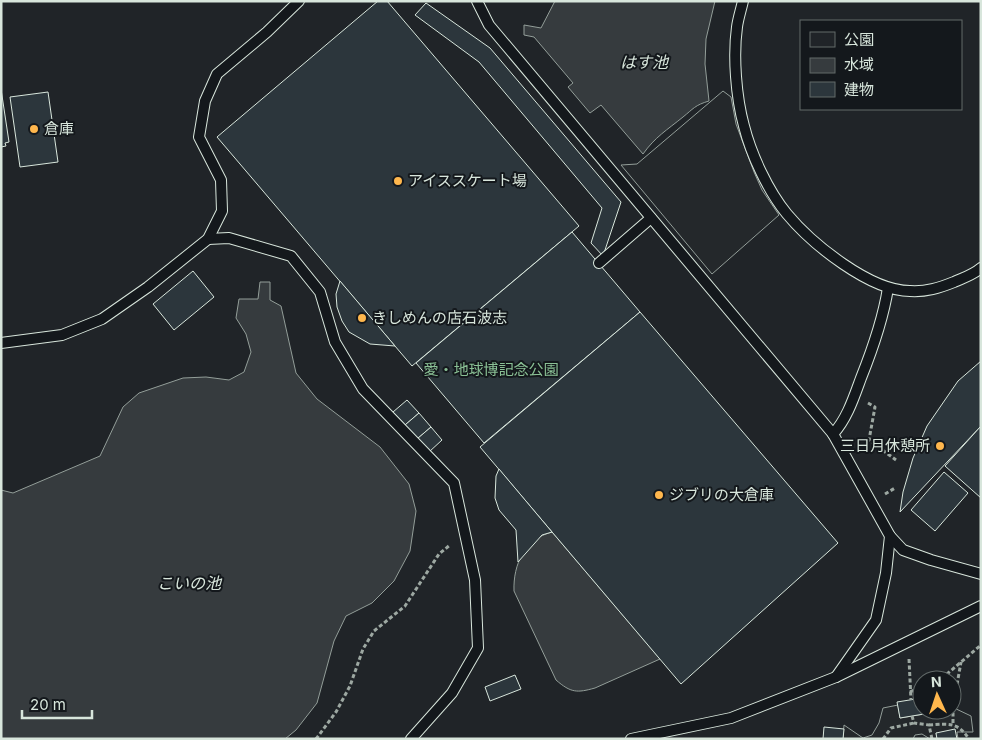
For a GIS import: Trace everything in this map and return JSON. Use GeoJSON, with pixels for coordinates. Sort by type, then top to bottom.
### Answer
{"type":"FeatureCollection","features":[{"type":"Feature","properties":{"kind":"lane"},"geometry":{"type":"LineString","coordinates":[[1,343],[62,335],[102,319],[148,287],[208,239],[222,211],[220,180],[199,137],[205,101],[217,74],[300,1]]}},
{"type":"Feature","properties":{"kind":"lane"},"geometry":{"type":"LineString","coordinates":[[477,1],[489,25],[833,434],[890,536],[903,550],[981,574]]}},
{"type":"Feature","properties":{"kind":"lane"},"geometry":{"type":"LineString","coordinates":[[743,1],[736,28],[738,89],[744,125],[754,155],[767,182],[786,213],[810,239],[842,264],[888,288],[909,291],[935,289],[974,274],[981,268]]}},
{"type":"Feature","properties":{"kind":"lane"},"geometry":{"type":"LineString","coordinates":[[599,264],[651,218]]}},
{"type":"Feature","properties":{"kind":"lane"},"geometry":{"type":"LineString","coordinates":[[208,239],[229,238],[291,256],[320,292],[335,342],[363,389],[454,483],[474,580],[478,648],[452,693],[411,739]]}},
{"type":"Feature","properties":{"kind":"lane"},"geometry":{"type":"LineString","coordinates":[[833,434],[840,427],[856,394],[884,313],[888,288]]}},
{"type":"Feature","properties":{"kind":"lane"},"geometry":{"type":"LineString","coordinates":[[836,677],[876,620],[886,573],[890,536]]}},
{"type":"Feature","properties":{"kind":"lane"},"geometry":{"type":"LineString","coordinates":[[631,739],[731,718],[836,677],[981,606]]}},
{"type":"Feature","properties":{"kind":"path"},"geometry":{"type":"LineString","coordinates":[[856,394],[874,407],[869,440],[896,460]]}},
{"type":"Feature","properties":{"kind":"path"},"geometry":{"type":"LineString","coordinates":[[880,496],[895,488]]}},
{"type":"Feature","properties":{"kind":"path"},"geometry":{"type":"LineString","coordinates":[[316,739],[336,712],[350,686],[363,649],[374,631],[404,606],[439,554],[463,532]]}},
{"type":"Feature","properties":{"kind":"path"},"geometry":{"type":"LineString","coordinates":[[952,670],[981,645]]}},
{"type":"Feature","properties":{"kind":"path"},"geometry":{"type":"LineString","coordinates":[[952,723],[961,662]]}},
{"type":"Feature","properties":{"kind":"path"},"geometry":{"type":"LineString","coordinates":[[909,665],[911,700]]}},
{"type":"Feature","properties":{"kind":"path"},"geometry":{"type":"LineString","coordinates":[[913,720],[914,724]]}},
{"type":"Feature","properties":{"kind":"path"},"geometry":{"type":"LineString","coordinates":[[883,739],[891,728],[914,724],[952,723],[965,732],[970,739]]}},
{"type":"Feature","properties":{"kind":"path"},"geometry":{"type":"LineString","coordinates":[[929,725],[932,739]]}},
{"type":"Feature","properties":{"kind":"green space","name":"愛・地球博記念公園"},"geometry":{"type":"Polygon","coordinates":[[[1,1],[981,1],[981,739],[1,739],[1,1]]]}},
{"type":"Feature","properties":{"kind":"shaded area"},"geometry":{"type":"Polygon","coordinates":[[[723,91],[731,97],[736,124],[762,190],[779,215],[712,274],[621,165],[637,164],[723,91]]]}},
{"type":"Feature","properties":{"kind":"shaded area"},"geometry":{"type":"Polygon","coordinates":[[[898,705],[900,718],[912,716],[912,720],[962,720],[962,712],[971,716],[973,732],[957,732],[958,739],[936,733],[937,739],[930,739],[922,734],[915,735],[913,739],[843,739],[844,725],[863,738],[872,735],[879,723],[883,708],[898,705]]]}},
{"type":"Feature","properties":{"kind":"water","name":"はす池"},"geometry":{"type":"Polygon","coordinates":[[[555,1],[715,1],[706,39],[705,64],[709,101],[692,109],[657,138],[643,154],[601,105],[590,113],[568,87],[573,83],[534,37],[524,35],[524,25],[541,28],[555,1]]]}},
{"type":"Feature","properties":{"kind":"water","name":"こいの池"},"geometry":{"type":"Polygon","coordinates":[[[260,282],[270,282],[270,300],[281,306],[296,373],[317,399],[380,447],[409,484],[416,511],[410,551],[394,581],[372,603],[346,616],[334,641],[317,703],[296,730],[285,739],[1,739],[1,490],[13,493],[100,456],[123,407],[139,393],[183,378],[206,377],[229,380],[244,372],[251,352],[246,334],[236,318],[239,299],[258,299],[260,282]]]}},
{"type":"Feature","properties":{"kind":"water"},"geometry":{"type":"Polygon","coordinates":[[[552,532],[660,659],[589,690],[570,690],[556,680],[514,591],[516,571],[522,554],[535,540],[552,532]]]}},
{"type":"Feature","properties":{"kind":"building","name":"アイススケート場"},"geometry":{"type":"Polygon","coordinates":[[[378,1],[387,1],[579,226],[412,366],[217,137],[378,1]]]}},
{"type":"Feature","properties":{"kind":"building"},"geometry":{"type":"Polygon","coordinates":[[[426,3],[490,48],[621,202],[603,256],[591,243],[602,208],[479,62],[415,15],[426,3]]]}},
{"type":"Feature","properties":{"kind":"building"},"geometry":{"type":"Polygon","coordinates":[[[1,89],[9,142],[5,143],[6,146],[1,147],[1,89]]]}},
{"type":"Feature","properties":{"kind":"building","name":"倉庫"},"geometry":{"type":"Polygon","coordinates":[[[48,92],[58,162],[20,167],[10,97],[48,92]]]}},
{"type":"Feature","properties":{"kind":"building"},"geometry":{"type":"Polygon","coordinates":[[[572,232],[640,312],[484,443],[416,363],[572,232]]]}},
{"type":"Feature","properties":{"kind":"building"},"geometry":{"type":"Polygon","coordinates":[[[193,271],[214,297],[174,330],[153,304],[193,271]]]}},
{"type":"Feature","properties":{"kind":"building"},"geometry":{"type":"Polygon","coordinates":[[[340,281],[395,346],[370,344],[349,332],[342,321],[337,307],[336,294],[340,281]]]}},
{"type":"Feature","properties":{"kind":"building","name":"ジブリの大倉庫"},"geometry":{"type":"Polygon","coordinates":[[[640,312],[838,543],[681,684],[480,447],[640,312]]]}},
{"type":"Feature","properties":{"kind":"building","name":"三日月休憩所"},"geometry":{"type":"Polygon","coordinates":[[[981,361],[981,426],[900,512],[903,492],[913,458],[927,426],[958,381],[981,361]]]}},
{"type":"Feature","properties":{"kind":"building"},"geometry":{"type":"Polygon","coordinates":[[[407,400],[419,413],[405,425],[393,412],[407,400]]]}},
{"type":"Feature","properties":{"kind":"building"},"geometry":{"type":"Polygon","coordinates":[[[419,413],[431,427],[417,439],[405,425],[419,413]]]}},
{"type":"Feature","properties":{"kind":"building"},"geometry":{"type":"Polygon","coordinates":[[[981,426],[981,498],[945,466],[981,426]]]}},
{"type":"Feature","properties":{"kind":"building"},"geometry":{"type":"Polygon","coordinates":[[[431,427],[442,440],[429,452],[417,439],[431,427]]]}},
{"type":"Feature","properties":{"kind":"building"},"geometry":{"type":"Polygon","coordinates":[[[499,469],[552,532],[542,535],[518,562],[516,530],[499,510],[495,498],[496,476],[499,469]]]}},
{"type":"Feature","properties":{"kind":"building"},"geometry":{"type":"Polygon","coordinates":[[[944,472],[968,493],[935,531],[911,510],[944,472]]]}},
{"type":"Feature","properties":{"kind":"building"},"geometry":{"type":"Polygon","coordinates":[[[515,675],[521,689],[490,701],[485,687],[515,675]]]}},
{"type":"Feature","properties":{"kind":"building"},"geometry":{"type":"Polygon","coordinates":[[[912,700],[912,716],[900,718],[897,702],[912,700]]]}},
{"type":"Feature","properties":{"kind":"building"},"geometry":{"type":"Polygon","coordinates":[[[824,727],[844,729],[843,739],[823,739],[824,727]]]}},
{"type":"Feature","properties":{"kind":"building"},"geometry":{"type":"Polygon","coordinates":[[[955,729],[957,739],[937,739],[936,733],[955,729]]]}},
{"type":"Feature","properties":{"kind":"place","name":"倉庫"},"geometry":{"type":"Point","coordinates":[34,129]}},
{"type":"Feature","properties":{"kind":"place","name":"アイススケート場"},"geometry":{"type":"Point","coordinates":[398,181]}},
{"type":"Feature","properties":{"kind":"place","name":"きしめんの店石波志"},"geometry":{"type":"Point","coordinates":[362,318]}},
{"type":"Feature","properties":{"kind":"place","name":"三日月休憩所"},"geometry":{"type":"Point","coordinates":[940,446]}},
{"type":"Feature","properties":{"kind":"place","name":"ジブリの大倉庫"},"geometry":{"type":"Point","coordinates":[659,495]}}]}
